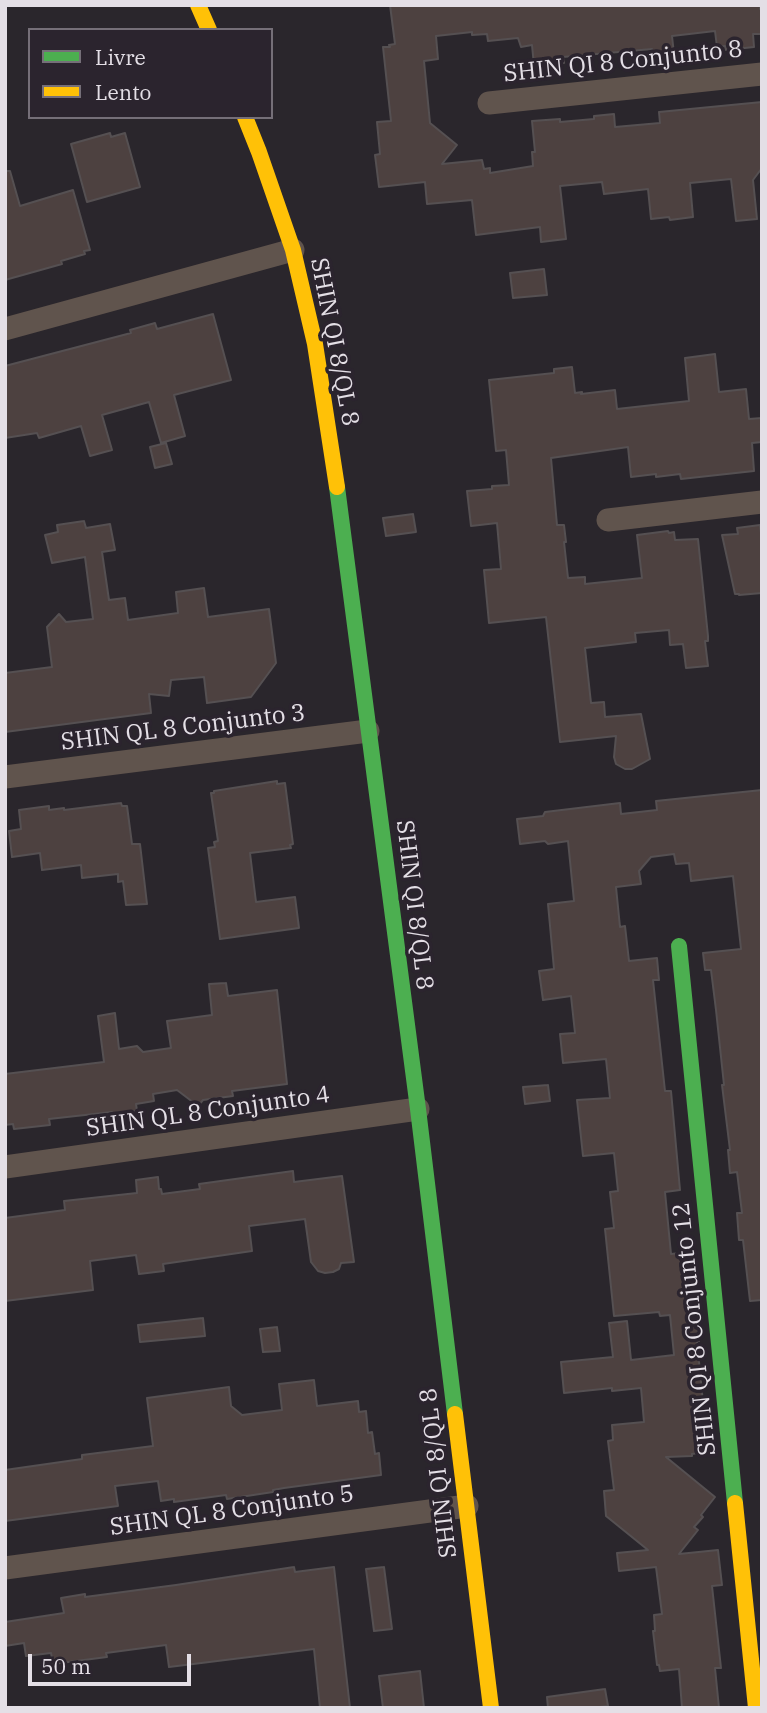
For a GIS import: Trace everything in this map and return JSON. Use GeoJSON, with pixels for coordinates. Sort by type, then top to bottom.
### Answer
{"type":"FeatureCollection","features":[{"type":"Feature","properties":{"kind":"street"},"geometry":{"type":"LineString","coordinates":[[198,5],[208,28]]}},
{"type":"Feature","properties":{"kind":"street","name":"SHIN QI 8 Conjunto 8"},"geometry":{"type":"LineString","coordinates":[[489,103],[762,74]]}},
{"type":"Feature","properties":{"kind":"street","name":"SHIN QI 8/QL 8"},"geometry":{"type":"LineString","coordinates":[[246,119],[293,250],[315,344],[330,431],[418,1109],[491,1708]]}},
{"type":"Feature","properties":{"kind":"street"},"geometry":{"type":"LineString","coordinates":[[5,329],[293,250]]}},
{"type":"Feature","properties":{"kind":"street"},"geometry":{"type":"LineString","coordinates":[[608,520],[762,502]]}},
{"type":"Feature","properties":{"kind":"street","name":"SHIN QL 8 Conjunto 3"},"geometry":{"type":"LineString","coordinates":[[5,777],[368,731]]}},
{"type":"Feature","properties":{"kind":"street","name":"SHIN QI 8 Conjunto 12"},"geometry":{"type":"LineString","coordinates":[[679,946],[756,1708]]}},
{"type":"Feature","properties":{"kind":"street","name":"SHIN QL 8 Conjunto 4"},"geometry":{"type":"LineString","coordinates":[[5,1167],[418,1109]]}},
{"type":"Feature","properties":{"kind":"street","name":"SHIN QL 8 Conjunto 5"},"geometry":{"type":"LineString","coordinates":[[5,1568],[467,1506]]}},
{"type":"Feature","properties":{"kind":"building"},"geometry":{"type":"Polygon","coordinates":[[[390,5],[760,5],[762,34],[753,34],[754,47],[726,50],[725,46],[717,47],[715,31],[672,36],[674,54],[653,57],[652,49],[563,57],[564,63],[534,66],[532,45],[521,47],[518,38],[488,41],[487,34],[472,35],[472,32],[436,36],[438,59],[424,61],[430,123],[457,145],[442,164],[482,160],[484,169],[490,168],[490,173],[533,166],[532,152],[535,152],[532,121],[560,119],[560,122],[614,114],[615,127],[660,123],[659,112],[762,102],[762,168],[753,180],[757,219],[736,221],[731,179],[690,183],[693,217],[670,220],[669,217],[651,219],[648,189],[604,194],[602,182],[560,186],[566,239],[541,242],[540,227],[476,235],[472,200],[427,204],[425,182],[379,187],[375,155],[380,154],[377,122],[391,121],[383,47],[395,44],[390,5]]]}},
{"type":"Feature","properties":{"kind":"building"},"geometry":{"type":"Polygon","coordinates":[[[110,133],[111,137],[125,133],[140,187],[87,202],[71,144],[110,133]]]}},
{"type":"Feature","properties":{"kind":"building"},"geometry":{"type":"Polygon","coordinates":[[[5,171],[10,171],[20,206],[73,190],[90,250],[61,261],[62,264],[5,280],[5,171]]]}},
{"type":"Feature","properties":{"kind":"building"},"geometry":{"type":"Polygon","coordinates":[[[544,269],[547,295],[513,298],[510,273],[544,269]]]}},
{"type":"Feature","properties":{"kind":"building"},"geometry":{"type":"Polygon","coordinates":[[[213,314],[231,380],[174,395],[185,436],[161,443],[149,402],[102,415],[112,450],[90,456],[81,426],[39,438],[37,433],[5,438],[5,366],[131,333],[130,330],[155,323],[157,329],[213,314]]]}},
{"type":"Feature","properties":{"kind":"building"},"geometry":{"type":"Polygon","coordinates":[[[715,354],[719,392],[746,389],[749,419],[762,418],[762,442],[752,443],[754,471],[681,479],[680,474],[631,477],[628,447],[551,458],[557,525],[564,525],[568,578],[585,577],[585,584],[642,578],[637,535],[668,531],[674,532],[675,540],[698,539],[708,636],[708,641],[705,641],[708,666],[686,668],[683,644],[670,645],[669,630],[635,633],[636,642],[585,648],[591,703],[604,702],[605,717],[641,714],[650,759],[632,769],[625,769],[616,764],[614,757],[616,736],[560,742],[546,617],[489,623],[484,570],[501,569],[497,523],[471,526],[467,491],[509,485],[506,450],[496,451],[489,380],[554,373],[554,369],[572,367],[575,393],[615,390],[617,409],[689,401],[685,358],[715,354]]]}},
{"type":"Feature","properties":{"kind":"building"},"geometry":{"type":"Polygon","coordinates":[[[166,443],[172,464],[155,468],[150,447],[166,443]]]}},
{"type":"Feature","properties":{"kind":"building"},"geometry":{"type":"Polygon","coordinates":[[[413,514],[416,532],[386,536],[383,518],[413,514]]]}},
{"type":"Feature","properties":{"kind":"building"},"geometry":{"type":"Polygon","coordinates":[[[84,521],[86,528],[110,524],[115,550],[102,552],[109,600],[125,598],[128,620],[178,613],[176,592],[204,588],[208,617],[269,609],[276,663],[251,697],[207,703],[204,677],[171,680],[169,696],[149,694],[151,713],[5,732],[5,673],[52,667],[47,627],[59,614],[66,622],[93,619],[85,557],[52,563],[45,535],[58,532],[57,525],[84,521]]]}},
{"type":"Feature","properties":{"kind":"building"},"geometry":{"type":"Polygon","coordinates":[[[760,525],[762,593],[735,594],[722,535],[738,534],[737,528],[760,525]]]}},
{"type":"Feature","properties":{"kind":"building"},"geometry":{"type":"Polygon","coordinates":[[[277,781],[277,784],[285,783],[293,844],[290,845],[291,848],[250,853],[256,902],[295,897],[299,928],[220,939],[208,848],[215,847],[214,842],[218,841],[211,793],[277,781]]]}},
{"type":"Feature","properties":{"kind":"building"},"geometry":{"type":"Polygon","coordinates":[[[762,790],[762,1300],[750,1301],[743,1240],[739,1240],[737,1213],[742,1213],[737,1172],[730,1173],[716,1010],[711,970],[705,970],[703,953],[741,949],[733,876],[691,881],[689,863],[676,864],[674,854],[651,857],[639,871],[641,884],[616,887],[620,927],[625,926],[629,961],[657,958],[659,980],[653,980],[665,1091],[671,1091],[680,1190],[665,1192],[671,1254],[690,1252],[699,1341],[707,1444],[698,1442],[698,1453],[692,1456],[666,1457],[715,1497],[694,1527],[698,1530],[679,1554],[718,1550],[722,1585],[712,1586],[721,1668],[715,1668],[719,1708],[682,1708],[679,1669],[660,1671],[657,1665],[654,1615],[662,1614],[656,1567],[619,1571],[617,1553],[648,1550],[606,1516],[604,1491],[614,1490],[608,1441],[613,1440],[612,1425],[644,1422],[641,1388],[564,1393],[561,1362],[613,1357],[609,1323],[627,1321],[631,1360],[674,1355],[670,1315],[660,1316],[659,1312],[614,1316],[605,1229],[614,1228],[610,1192],[618,1191],[614,1153],[583,1156],[577,1100],[610,1098],[606,1059],[563,1063],[560,1034],[575,1033],[571,996],[543,1000],[539,971],[554,969],[548,904],[574,901],[568,841],[520,844],[517,819],[543,816],[545,812],[620,803],[621,814],[657,810],[656,801],[762,790]]]}},
{"type":"Feature","properties":{"kind":"building"},"geometry":{"type":"Polygon","coordinates":[[[121,803],[122,806],[127,806],[132,844],[140,844],[147,904],[126,905],[123,881],[118,882],[118,874],[82,878],[81,865],[42,870],[40,853],[12,857],[9,831],[21,829],[19,810],[49,806],[49,810],[64,810],[121,803]]]}},
{"type":"Feature","properties":{"kind":"building"},"geometry":{"type":"Polygon","coordinates":[[[226,983],[228,996],[277,990],[287,1084],[232,1091],[233,1096],[203,1100],[198,1106],[177,1090],[153,1094],[154,1101],[136,1104],[137,1111],[49,1119],[50,1125],[14,1129],[13,1124],[5,1125],[5,1074],[104,1062],[98,1016],[115,1013],[119,1049],[137,1046],[143,1052],[171,1048],[167,1021],[212,1015],[209,984],[226,983]]]}},
{"type":"Feature","properties":{"kind":"building"},"geometry":{"type":"Polygon","coordinates":[[[548,1085],[550,1101],[525,1104],[523,1087],[548,1085]]]}},
{"type":"Feature","properties":{"kind":"building"},"geometry":{"type":"Polygon","coordinates":[[[293,1171],[294,1182],[342,1176],[354,1262],[341,1263],[339,1269],[333,1272],[318,1271],[311,1262],[305,1219],[249,1226],[252,1251],[163,1264],[164,1271],[139,1274],[136,1255],[90,1261],[93,1290],[5,1301],[5,1218],[65,1210],[64,1201],[137,1193],[136,1180],[158,1177],[162,1194],[200,1189],[199,1184],[293,1171]]]}},
{"type":"Feature","properties":{"kind":"building"},"geometry":{"type":"Polygon","coordinates":[[[203,1318],[205,1336],[140,1342],[138,1325],[203,1318]]]}},
{"type":"Feature","properties":{"kind":"building"},"geometry":{"type":"Polygon","coordinates":[[[277,1327],[280,1351],[263,1352],[260,1329],[277,1327]]]}},
{"type":"Feature","properties":{"kind":"building"},"geometry":{"type":"Polygon","coordinates":[[[314,1380],[317,1406],[358,1401],[359,1412],[366,1411],[368,1433],[372,1432],[375,1454],[379,1453],[381,1475],[227,1499],[226,1495],[174,1502],[174,1499],[161,1501],[158,1481],[115,1486],[118,1506],[5,1521],[5,1470],[82,1459],[82,1455],[153,1446],[147,1398],[229,1387],[231,1406],[242,1415],[282,1410],[279,1384],[314,1380]]]}},
{"type":"Feature","properties":{"kind":"building"},"geometry":{"type":"Polygon","coordinates":[[[294,1567],[295,1572],[334,1567],[350,1708],[320,1708],[314,1649],[169,1667],[166,1645],[53,1664],[51,1653],[26,1656],[24,1643],[5,1646],[5,1622],[64,1613],[61,1598],[176,1585],[294,1567]]]}},
{"type":"Feature","properties":{"kind":"building"},"geometry":{"type":"Polygon","coordinates":[[[384,1567],[392,1629],[374,1631],[366,1569],[384,1567]]]}},
{"type":"Feature","properties":{"kind":"building"},"geometry":{"type":"Polygon","coordinates":[[[420,1671],[424,1708],[383,1708],[379,1676],[420,1671]]]}},
{"type":"Feature","properties":{"kind":"building"},"geometry":{"type":"Polygon","coordinates":[[[605,1689],[608,1706],[548,1708],[547,1697],[605,1689]]]}},
{"type":"Feature","properties":{"kind":"traffic: fast"},"geometry":{"type":"LineString","coordinates":[[337,487],[455,1414]]}},
{"type":"Feature","properties":{"kind":"traffic: fast"},"geometry":{"type":"LineString","coordinates":[[679,946],[735,1503]]}},
{"type":"Feature","properties":{"kind":"traffic: slow"},"geometry":{"type":"LineString","coordinates":[[198,5],[208,28]]}},
{"type":"Feature","properties":{"kind":"traffic: slow"},"geometry":{"type":"LineString","coordinates":[[246,119],[293,250],[315,344],[337,487]]}},
{"type":"Feature","properties":{"kind":"traffic: slow"},"geometry":{"type":"LineString","coordinates":[[455,1414],[491,1708]]}},
{"type":"Feature","properties":{"kind":"traffic: slow"},"geometry":{"type":"LineString","coordinates":[[735,1503],[756,1708]]}}]}
